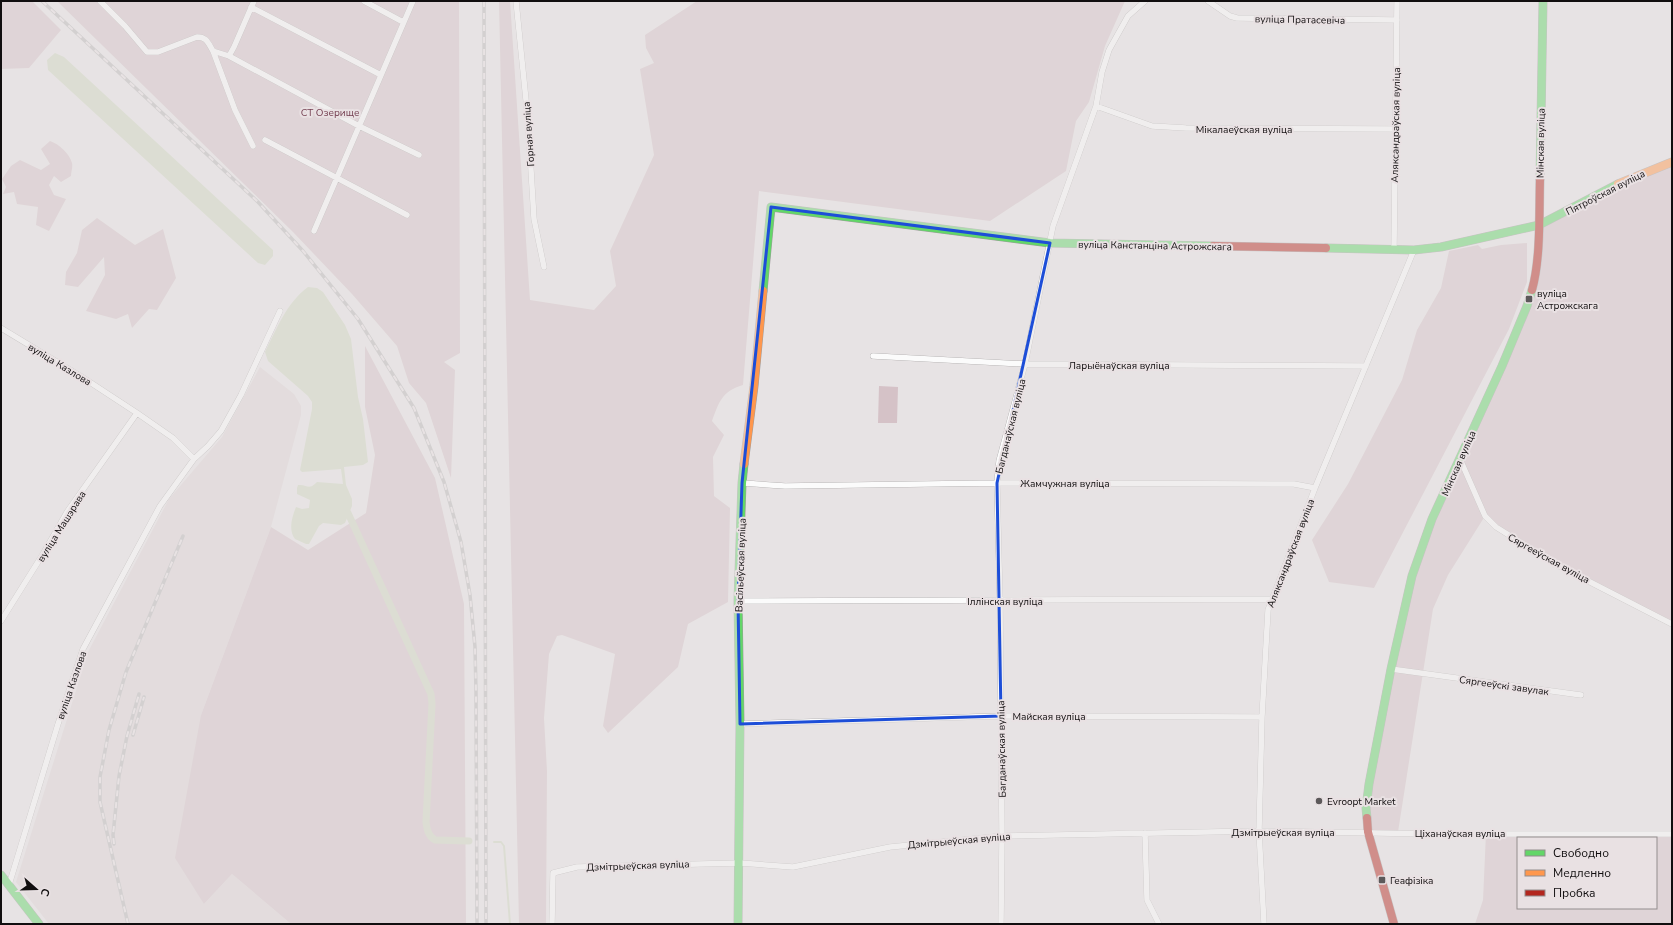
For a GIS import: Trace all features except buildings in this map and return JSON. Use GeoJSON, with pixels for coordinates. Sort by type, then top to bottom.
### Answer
{"type":"FeatureCollection","features":[{"type":"Feature","properties":{"kind":"street"},"geometry":{"type":"LineString","coordinates":[[100,1],[125,26],[147,52],[158,52],[197,37],[202,37],[206,40],[212,51],[235,110],[253,146]]}},
{"type":"Feature","properties":{"kind":"street"},"geometry":{"type":"LineString","coordinates":[[228,56],[234,47],[254,1]]}},
{"type":"Feature","properties":{"kind":"street"},"geometry":{"type":"LineString","coordinates":[[364,1],[403,22]]}},
{"type":"Feature","properties":{"kind":"street"},"geometry":{"type":"LineString","coordinates":[[314,231],[413,1]]}},
{"type":"Feature","properties":{"kind":"street","name":"Горная вуліца"},"geometry":{"type":"LineString","coordinates":[[516,1],[528,120],[534,219],[544,267]]}},
{"type":"Feature","properties":{"kind":"street","name":"Багданаўская вуліца"},"geometry":{"type":"LineString","coordinates":[[1001,924],[1002,836],[1000,601],[997,483],[1005,439],[1025,364],[1053,226],[1096,106],[1102,72],[1109,50],[1128,16],[1145,1]]}},
{"type":"Feature","properties":{"kind":"street","name":"вуліца Пратасевіча"},"geometry":{"type":"LineString","coordinates":[[1208,1],[1230,16],[1237,18],[1397,20]]}},
{"type":"Feature","properties":{"kind":"street","name":"Аляксандраўская вуліца"},"geometry":{"type":"LineString","coordinates":[[1394,249],[1397,1]]}},
{"type":"Feature","properties":{"kind":"street","name":"Мінская вуліца"},"geometry":{"type":"LineString","coordinates":[[1394,924],[1368,832],[1366,808],[1391,669],[1412,576],[1432,519],[1502,366],[1532,292],[1537,265],[1539,225],[1543,1]]}},
{"type":"Feature","properties":{"kind":"street"},"geometry":{"type":"LineString","coordinates":[[251,7],[381,74]]}},
{"type":"Feature","properties":{"kind":"street"},"geometry":{"type":"LineString","coordinates":[[212,51],[228,56],[359,126],[419,155]]}},
{"type":"Feature","properties":{"kind":"street","name":"Мікалаеўская вуліца"},"geometry":{"type":"LineString","coordinates":[[1096,106],[1152,126],[1186,128],[1395,129]]}},
{"type":"Feature","properties":{"kind":"street"},"geometry":{"type":"LineString","coordinates":[[265,140],[407,215]]}},
{"type":"Feature","properties":{"kind":"street","name":"Пятроўская вуліца"},"geometry":{"type":"LineString","coordinates":[[1539,225],[1627,179],[1672,162]]}},
{"type":"Feature","properties":{"kind":"street","name":"вуліца Канстанціна Астрожскага"},"geometry":{"type":"LineString","coordinates":[[771,207],[1050,243],[1414,250],[1441,247],[1539,225]]}},
{"type":"Feature","properties":{"kind":"street","name":"Васільеўская вуліца"},"geometry":{"type":"LineString","coordinates":[[738,924],[740,863],[740,724],[738,600],[742,483],[754,386],[771,207]]}},
{"type":"Feature","properties":{"kind":"street","name":"Аляксандраўская вуліца"},"geometry":{"type":"LineString","coordinates":[[1264,924],[1259,831],[1266,627],[1271,599],[1314,488],[1414,250]]}},
{"type":"Feature","properties":{"kind":"street","name":"вуліца Казлова"},"geometry":{"type":"LineString","coordinates":[[9,885],[79,658],[154,515],[194,459],[221,431],[241,395],[280,311]]}},
{"type":"Feature","properties":{"kind":"street","name":"вуліца Казлова"},"geometry":{"type":"LineString","coordinates":[[1,328],[82,377],[137,413],[173,438],[194,459]]}},
{"type":"Feature","properties":{"kind":"street","name":"Ларыёнаўская вуліца"},"geometry":{"type":"LineString","coordinates":[[873,356],[1025,364],[1366,366]]}},
{"type":"Feature","properties":{"kind":"street","name":"вуліца Машэрава"},"geometry":{"type":"LineString","coordinates":[[1,622],[67,512],[137,413]]}},
{"type":"Feature","properties":{"kind":"street","name":"Сяргееўская вуліца"},"geometry":{"type":"LineString","coordinates":[[1460,459],[1485,516],[1496,528],[1555,564],[1672,624]]}},
{"type":"Feature","properties":{"kind":"street","name":"Жамчужная вуліца"},"geometry":{"type":"LineString","coordinates":[[742,483],[785,486],[997,483],[1294,484],[1314,488]]}},
{"type":"Feature","properties":{"kind":"street","name":"Іллінская вуліца"},"geometry":{"type":"LineString","coordinates":[[738,600],[1000,601],[1271,599]]}},
{"type":"Feature","properties":{"kind":"street","name":"Сяргееўскі завулак"},"geometry":{"type":"LineString","coordinates":[[1391,669],[1581,695]]}},
{"type":"Feature","properties":{"kind":"street","name":"Майская вуліца"},"geometry":{"type":"LineString","coordinates":[[740,724],[1001,716],[1262,717]]}},
{"type":"Feature","properties":{"kind":"street","name":"Дзмітрыеўская вуліца"},"geometry":{"type":"LineString","coordinates":[[552,924],[553,873],[577,867],[740,863],[793,867],[890,847],[1002,836],[1259,831],[1368,832]]}},
{"type":"Feature","properties":{"kind":"street","name":"Ціханаўская вуліца"},"geometry":{"type":"LineString","coordinates":[[1368,832],[1672,834]]}},
{"type":"Feature","properties":{"kind":"street"},"geometry":{"type":"LineString","coordinates":[[1145,833],[1147,900],[1159,924]]}},
{"type":"Feature","properties":{"kind":"street"},"geometry":{"type":"LineString","coordinates":[[1,875],[39,924]]}},
{"type":"Feature","properties":{"kind":"highlighted area"},"geometry":{"type":"Polygon","coordinates":[[[771,207],[1050,243],[997,483],[1001,716],[740,724],[738,601],[742,483],[771,207]]]}},
{"type":"Feature","properties":{"kind":"shaded area"},"geometry":{"type":"Polygon","coordinates":[[[55,53],[64,57],[273,250],[273,256],[265,265],[258,263],[48,70],[47,60],[55,53]]]}},
{"type":"Feature","properties":{"kind":"shaded area"},"geometry":{"type":"Polygon","coordinates":[[[308,287],[317,288],[323,292],[345,325],[351,339],[368,462],[363,465],[344,467],[346,485],[352,499],[352,506],[345,523],[341,525],[323,523],[319,526],[309,544],[306,544],[295,539],[291,528],[296,507],[302,509],[309,508],[310,500],[297,494],[298,485],[310,487],[317,482],[343,484],[341,469],[302,472],[300,470],[312,409],[312,402],[308,396],[268,361],[265,352],[288,308],[308,287]]]}},
{"type":"Feature","properties":{"kind":"shaded area"},"geometry":{"type":"Polygon","coordinates":[[[260,367],[294,394],[301,406],[301,415],[271,527],[201,715],[204,904],[232,874],[291,924],[49,924],[16,882],[88,652],[169,499],[222,437],[260,367]]]}},
{"type":"Feature","properties":{"kind":"green space"},"geometry":{"type":"Polygon","coordinates":[[[1,1],[32,1],[61,30],[29,68],[1,69],[1,1]]]}},
{"type":"Feature","properties":{"kind":"green space","name":"СТ Озерище"},"geometry":{"type":"Polygon","coordinates":[[[57,1],[459,1],[460,353],[444,362],[455,370],[451,478],[426,403],[409,383],[397,346],[352,294],[293,232],[57,1]]]}},
{"type":"Feature","properties":{"kind":"green space"},"geometry":{"type":"Polygon","coordinates":[[[499,1],[510,1],[530,300],[594,310],[616,286],[610,251],[654,155],[640,69],[654,63],[646,48],[645,35],[697,1],[1125,1],[1105,46],[1089,102],[1076,121],[1066,171],[990,221],[759,191],[743,385],[730,390],[722,398],[712,421],[724,435],[713,457],[714,496],[730,508],[728,602],[688,624],[678,667],[608,733],[603,726],[615,654],[562,635],[557,636],[549,654],[544,718],[547,771],[546,924],[519,924],[499,1]]]}},
{"type":"Feature","properties":{"kind":"green space"},"geometry":{"type":"Polygon","coordinates":[[[50,141],[66,152],[71,159],[72,166],[71,176],[61,182],[54,176],[49,185],[54,195],[66,199],[49,231],[36,225],[38,207],[17,204],[14,192],[3,194],[6,187],[2,179],[11,166],[20,160],[41,170],[50,164],[41,149],[50,141]]]}},
{"type":"Feature","properties":{"kind":"green space"},"geometry":{"type":"Polygon","coordinates":[[[1672,162],[1672,624],[1555,564],[1485,516],[1448,575],[1433,609],[1398,832],[1368,832],[1366,818],[1412,576],[1532,292],[1539,225],[1672,162]]]}},
{"type":"Feature","properties":{"kind":"green space"},"geometry":{"type":"Polygon","coordinates":[[[97,218],[135,245],[163,229],[176,278],[157,310],[149,309],[132,328],[128,314],[116,319],[86,311],[105,275],[104,257],[78,287],[65,285],[66,272],[77,253],[82,230],[97,218]]]}},
{"type":"Feature","properties":{"kind":"green space"},"geometry":{"type":"Polygon","coordinates":[[[1527,243],[1527,282],[1509,329],[1374,588],[1329,582],[1312,540],[1348,484],[1402,380],[1417,330],[1441,288],[1449,251],[1478,245],[1482,249],[1501,245],[1527,243]]]}},
{"type":"Feature","properties":{"kind":"green space"},"geometry":{"type":"Polygon","coordinates":[[[365,346],[435,478],[464,604],[466,924],[291,924],[232,874],[204,904],[175,858],[201,715],[271,527],[308,550],[366,513],[375,455],[365,407],[365,346]]]}},
{"type":"Feature","properties":{"kind":"green space"},"geometry":{"type":"Polygon","coordinates":[[[879,386],[898,387],[897,423],[878,423],[879,386]]]}},
{"type":"Feature","properties":{"kind":"green space"},"geometry":{"type":"Polygon","coordinates":[[[1486,833],[1672,834],[1672,924],[1475,924],[1483,900],[1486,833]]]}},
{"type":"Feature","properties":{"kind":"waterway"},"geometry":{"type":"LineString","coordinates":[[348,513],[431,694],[432,704],[426,822],[428,832],[435,840],[469,841]]}},
{"type":"Feature","properties":{"kind":"waterway"},"geometry":{"type":"LineString","coordinates":[[494,842],[501,842],[504,846],[510,924]]}},
{"type":"Feature","properties":{"kind":"railway"},"geometry":{"type":"LineString","coordinates":[[42,1],[258,202],[303,251],[358,319],[414,408],[444,482],[461,542],[470,595],[475,647],[476,692],[477,924]]}},
{"type":"Feature","properties":{"kind":"railway"},"geometry":{"type":"LineString","coordinates":[[484,1],[486,924]]}},
{"type":"Feature","properties":{"kind":"railway"},"geometry":{"type":"LineString","coordinates":[[128,924],[100,802],[100,777],[109,730],[126,672],[183,536]]}},
{"type":"Feature","properties":{"kind":"railway"},"geometry":{"type":"LineString","coordinates":[[114,844],[113,835],[119,776],[127,736],[139,694]]}},
{"type":"Feature","properties":{"kind":"railway"},"geometry":{"type":"LineString","coordinates":[[133,735],[144,697]]}},
{"type":"Feature","properties":{"kind":"traffic: fast"},"geometry":{"type":"LineString","coordinates":[[1540,179],[1543,1]]}},
{"type":"Feature","properties":{"kind":"traffic: fast"},"geometry":{"type":"LineString","coordinates":[[1326,248],[1414,250],[1441,247],[1539,225],[1618,184]]}},
{"type":"Feature","properties":{"kind":"traffic: fast"},"geometry":{"type":"LineString","coordinates":[[763,291],[771,207],[1050,243],[1213,246]]}},
{"type":"Feature","properties":{"kind":"traffic: fast"},"geometry":{"type":"LineString","coordinates":[[1367,818],[1366,808],[1369,784],[1391,669],[1412,576],[1432,519],[1502,366],[1527,306],[1532,290]]}},
{"type":"Feature","properties":{"kind":"traffic: fast"},"geometry":{"type":"LineString","coordinates":[[738,924],[740,724],[738,601],[744,464]]}},
{"type":"Feature","properties":{"kind":"traffic: fast"},"geometry":{"type":"LineString","coordinates":[[1,875],[39,924]]}},
{"type":"Feature","properties":{"kind":"traffic: slow"},"geometry":{"type":"LineString","coordinates":[[1618,184],[1672,162]]}},
{"type":"Feature","properties":{"kind":"traffic: slow"},"geometry":{"type":"LineString","coordinates":[[744,464],[754,386],[763,291]]}},
{"type":"Feature","properties":{"kind":"traffic: jam"},"geometry":{"type":"LineString","coordinates":[[1532,290],[1537,264],[1540,179]]}},
{"type":"Feature","properties":{"kind":"traffic: jam"},"geometry":{"type":"LineString","coordinates":[[1213,246],[1326,248]]}},
{"type":"Feature","properties":{"kind":"traffic: jam"},"geometry":{"type":"LineString","coordinates":[[1367,818],[1368,832],[1394,924]]}},
{"type":"Feature","properties":{"kind":"place","name":"вуліца Астрожскага"},"geometry":{"type":"Point","coordinates":[1529,299]}},
{"type":"Feature","properties":{"kind":"place","name":"Evroopt Market"},"geometry":{"type":"Point","coordinates":[1319,801]}},
{"type":"Feature","properties":{"kind":"place","name":"Геафізіка"},"geometry":{"type":"Point","coordinates":[1382,880]}}]}
